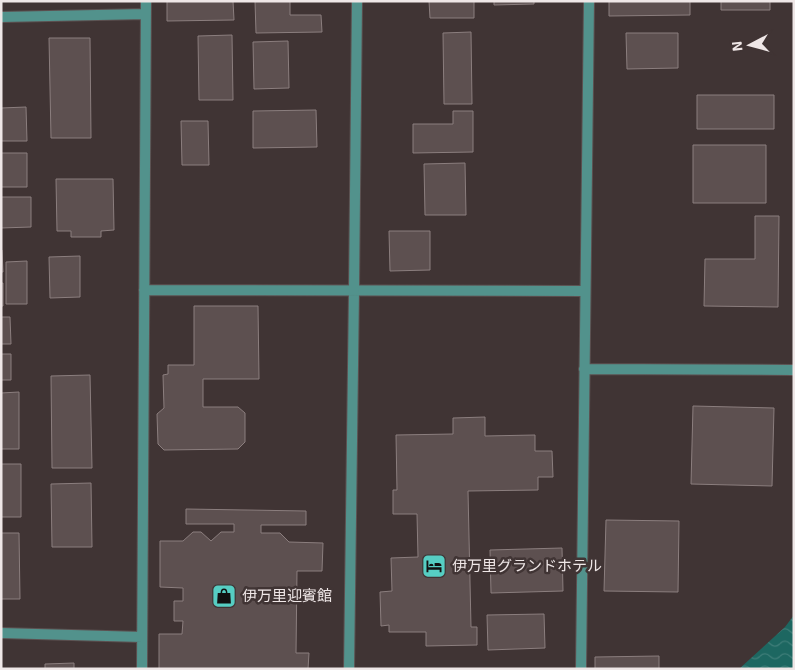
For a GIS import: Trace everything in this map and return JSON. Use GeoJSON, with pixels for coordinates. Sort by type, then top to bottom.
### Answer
{"type":"FeatureCollection","features":[{"type":"Feature","properties":{"kind":"street"},"geometry":{"type":"LineString","coordinates":[[142,669],[146,1]]}},
{"type":"Feature","properties":{"kind":"street"},"geometry":{"type":"LineString","coordinates":[[349,669],[357,1]]}},
{"type":"Feature","properties":{"kind":"street"},"geometry":{"type":"LineString","coordinates":[[581,669],[589,1]]}},
{"type":"Feature","properties":{"kind":"street"},"geometry":{"type":"LineString","coordinates":[[1,16],[146,14]]}},
{"type":"Feature","properties":{"kind":"street"},"geometry":{"type":"LineString","coordinates":[[144,290],[585,291]]}},
{"type":"Feature","properties":{"kind":"street"},"geometry":{"type":"LineString","coordinates":[[584,369],[794,370]]}},
{"type":"Feature","properties":{"kind":"street"},"geometry":{"type":"LineString","coordinates":[[1,633],[142,637]]}},
{"type":"Feature","properties":{"kind":"water"},"geometry":{"type":"Polygon","coordinates":[[[794,615],[794,669],[739,669],[785,627],[794,615]]]}},
{"type":"Feature","properties":{"kind":"building"},"geometry":{"type":"Polygon","coordinates":[[[167,1],[233,1],[234,20],[167,21],[167,1]]]}},
{"type":"Feature","properties":{"kind":"building"},"geometry":{"type":"Polygon","coordinates":[[[255,1],[290,1],[290,15],[321,15],[322,32],[256,33],[255,1]]]}},
{"type":"Feature","properties":{"kind":"building"},"geometry":{"type":"Polygon","coordinates":[[[429,1],[474,1],[474,18],[430,18],[429,1]]]}},
{"type":"Feature","properties":{"kind":"building"},"geometry":{"type":"Polygon","coordinates":[[[494,1],[534,1],[534,4],[494,5],[494,1]]]}},
{"type":"Feature","properties":{"kind":"building"},"geometry":{"type":"Polygon","coordinates":[[[609,1],[690,1],[690,15],[609,16],[609,1]]]}},
{"type":"Feature","properties":{"kind":"building"},"geometry":{"type":"Polygon","coordinates":[[[721,1],[770,1],[770,10],[721,10],[721,1]]]}},
{"type":"Feature","properties":{"kind":"building"},"geometry":{"type":"Polygon","coordinates":[[[471,32],[472,104],[444,104],[443,33],[471,32]]]}},
{"type":"Feature","properties":{"kind":"building"},"geometry":{"type":"Polygon","coordinates":[[[626,33],[678,33],[678,68],[627,69],[626,33]]]}},
{"type":"Feature","properties":{"kind":"building"},"geometry":{"type":"Polygon","coordinates":[[[232,35],[233,100],[199,100],[198,36],[232,35]]]}},
{"type":"Feature","properties":{"kind":"building"},"geometry":{"type":"Polygon","coordinates":[[[49,38],[90,38],[91,138],[51,138],[49,38]]]}},
{"type":"Feature","properties":{"kind":"building"},"geometry":{"type":"Polygon","coordinates":[[[288,41],[289,88],[254,89],[253,42],[288,41]]]}},
{"type":"Feature","properties":{"kind":"building"},"geometry":{"type":"Polygon","coordinates":[[[697,95],[774,95],[774,129],[697,129],[697,95]]]}},
{"type":"Feature","properties":{"kind":"building"},"geometry":{"type":"Polygon","coordinates":[[[26,107],[27,141],[1,141],[1,108],[26,107]]]}},
{"type":"Feature","properties":{"kind":"building"},"geometry":{"type":"Polygon","coordinates":[[[316,110],[317,147],[253,148],[253,111],[316,110]]]}},
{"type":"Feature","properties":{"kind":"building"},"geometry":{"type":"Polygon","coordinates":[[[453,111],[473,111],[473,152],[413,153],[413,124],[453,124],[453,111]]]}},
{"type":"Feature","properties":{"kind":"building"},"geometry":{"type":"Polygon","coordinates":[[[181,121],[208,121],[209,165],[182,165],[181,121]]]}},
{"type":"Feature","properties":{"kind":"building"},"geometry":{"type":"Polygon","coordinates":[[[693,145],[766,145],[766,203],[693,203],[693,145]]]}},
{"type":"Feature","properties":{"kind":"building"},"geometry":{"type":"Polygon","coordinates":[[[1,153],[27,153],[27,187],[1,187],[1,153]]]}},
{"type":"Feature","properties":{"kind":"building"},"geometry":{"type":"Polygon","coordinates":[[[465,163],[466,215],[425,215],[424,164],[465,163]]]}},
{"type":"Feature","properties":{"kind":"building"},"geometry":{"type":"Polygon","coordinates":[[[56,179],[113,179],[114,230],[101,231],[101,237],[71,237],[71,231],[57,231],[56,179]]]}},
{"type":"Feature","properties":{"kind":"building"},"geometry":{"type":"Polygon","coordinates":[[[1,197],[31,197],[31,227],[1,228],[1,197]]]}},
{"type":"Feature","properties":{"kind":"building"},"geometry":{"type":"Polygon","coordinates":[[[755,216],[779,216],[778,307],[704,306],[705,259],[755,259],[755,216]]]}},
{"type":"Feature","properties":{"kind":"building"},"geometry":{"type":"Polygon","coordinates":[[[389,231],[430,231],[430,270],[390,271],[389,231]]]}},
{"type":"Feature","properties":{"kind":"building"},"geometry":{"type":"Polygon","coordinates":[[[2,250],[3,272],[1,272],[2,250]]]}},
{"type":"Feature","properties":{"kind":"building"},"geometry":{"type":"Polygon","coordinates":[[[80,256],[80,297],[50,298],[49,257],[80,256]]]}},
{"type":"Feature","properties":{"kind":"building"},"geometry":{"type":"Polygon","coordinates":[[[27,261],[27,304],[6,304],[6,262],[27,261]]]}},
{"type":"Feature","properties":{"kind":"building"},"geometry":{"type":"Polygon","coordinates":[[[1,283],[3,283],[3,306],[1,306],[1,283]]]}},
{"type":"Feature","properties":{"kind":"building"},"geometry":{"type":"Polygon","coordinates":[[[194,306],[258,306],[259,379],[203,379],[203,407],[238,407],[245,413],[245,442],[238,449],[164,450],[158,444],[157,414],[164,408],[163,375],[168,374],[168,365],[194,365],[194,306]]]}},
{"type":"Feature","properties":{"kind":"building"},"geometry":{"type":"Polygon","coordinates":[[[1,317],[10,317],[11,344],[1,344],[1,317]]]}},
{"type":"Feature","properties":{"kind":"building"},"geometry":{"type":"Polygon","coordinates":[[[1,354],[11,354],[11,380],[1,380],[1,354]]]}},
{"type":"Feature","properties":{"kind":"building"},"geometry":{"type":"Polygon","coordinates":[[[90,375],[92,468],[52,468],[51,376],[90,375]]]}},
{"type":"Feature","properties":{"kind":"building"},"geometry":{"type":"Polygon","coordinates":[[[19,392],[19,449],[1,449],[1,393],[19,392]]]}},
{"type":"Feature","properties":{"kind":"building"},"geometry":{"type":"Polygon","coordinates":[[[693,406],[774,408],[772,486],[691,484],[693,406]]]}},
{"type":"Feature","properties":{"kind":"building"},"geometry":{"type":"Polygon","coordinates":[[[485,417],[485,436],[535,435],[535,451],[552,451],[553,477],[538,477],[538,490],[468,491],[471,627],[477,627],[477,645],[426,646],[426,632],[389,632],[389,625],[381,626],[380,592],[392,591],[391,558],[418,557],[417,514],[393,514],[393,490],[397,490],[396,435],[453,434],[453,418],[485,417]]]}},
{"type":"Feature","properties":{"kind":"building"},"geometry":{"type":"Polygon","coordinates":[[[1,464],[21,464],[21,517],[1,517],[1,464]]]}},
{"type":"Feature","properties":{"kind":"building"},"geometry":{"type":"Polygon","coordinates":[[[91,483],[92,547],[52,547],[51,484],[91,483]]]}},
{"type":"Feature","properties":{"kind":"building"},"geometry":{"type":"Polygon","coordinates":[[[186,509],[306,511],[306,525],[261,525],[261,533],[280,533],[289,542],[323,543],[322,571],[297,571],[296,653],[309,653],[308,669],[159,669],[159,634],[182,634],[183,621],[174,621],[174,601],[183,601],[183,588],[160,587],[160,541],[183,541],[193,532],[201,532],[211,541],[221,532],[234,532],[234,524],[186,524],[186,509]]]}},
{"type":"Feature","properties":{"kind":"building"},"geometry":{"type":"Polygon","coordinates":[[[606,520],[679,521],[678,592],[604,591],[606,520]]]}},
{"type":"Feature","properties":{"kind":"building"},"geometry":{"type":"Polygon","coordinates":[[[1,533],[19,533],[20,599],[1,599],[1,533]]]}},
{"type":"Feature","properties":{"kind":"building"},"geometry":{"type":"Polygon","coordinates":[[[562,548],[563,591],[491,593],[490,550],[562,548]]]}},
{"type":"Feature","properties":{"kind":"building"},"geometry":{"type":"Polygon","coordinates":[[[544,614],[545,648],[488,650],[487,615],[544,614]]]}},
{"type":"Feature","properties":{"kind":"building"},"geometry":{"type":"Polygon","coordinates":[[[659,656],[659,669],[595,669],[595,657],[659,656]]]}},
{"type":"Feature","properties":{"kind":"building"},"geometry":{"type":"Polygon","coordinates":[[[74,663],[74,669],[45,669],[45,664],[74,663]]]}},
{"type":"Feature","properties":{"kind":"place","name":"伊万里グランドホテル"},"geometry":{"type":"Point","coordinates":[434,566]}},
{"type":"Feature","properties":{"kind":"place","name":"伊万里迎賓館"},"geometry":{"type":"Point","coordinates":[224,596]}}]}
